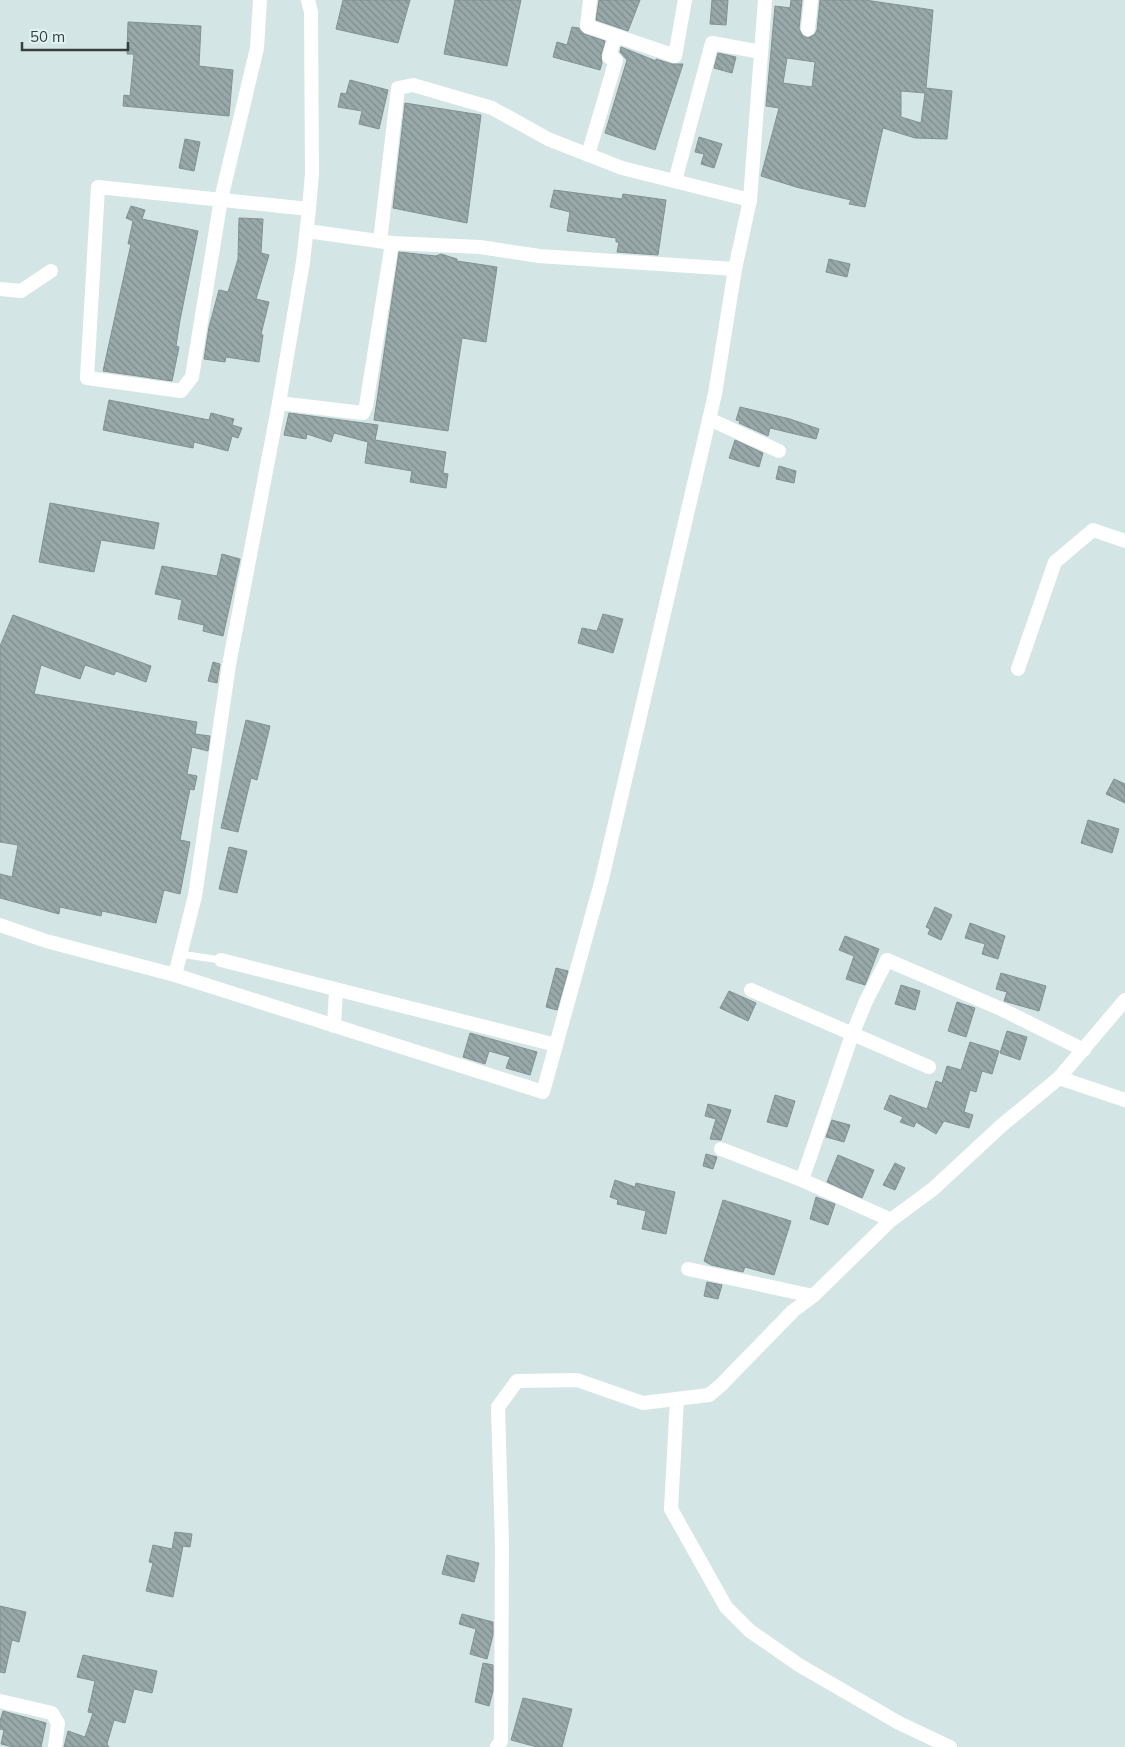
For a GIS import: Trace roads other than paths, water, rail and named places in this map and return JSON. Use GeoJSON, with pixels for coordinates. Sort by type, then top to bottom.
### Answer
{"type":"FeatureCollection","features":[{"type":"Feature","properties":{"kind":"street"},"geometry":{"type":"LineString","coordinates":[[260,0],[257,48],[221,199],[192,377],[181,391],[87,378],[98,187],[221,199],[309,209]]}},
{"type":"Feature","properties":{"kind":"street"},"geometry":{"type":"LineString","coordinates":[[175,975],[195,896],[229,664],[279,404],[307,231],[312,173],[311,21],[308,0]]}},
{"type":"Feature","properties":{"kind":"street"},"geometry":{"type":"LineString","coordinates":[[590,0],[587,26],[675,56],[686,0]]}},
{"type":"Feature","properties":{"kind":"street"},"geometry":{"type":"LineString","coordinates":[[0,926],[46,941],[175,975],[543,1092],[602,879],[709,419],[735,269],[750,200],[765,0]]}},
{"type":"Feature","properties":{"kind":"street"},"geometry":{"type":"LineString","coordinates":[[808,29],[811,0]]}},
{"type":"Feature","properties":{"kind":"street"},"geometry":{"type":"LineString","coordinates":[[588,155],[616,60],[609,56],[615,37]]}},
{"type":"Feature","properties":{"kind":"street"},"geometry":{"type":"LineString","coordinates":[[675,181],[712,43],[761,52]]}},
{"type":"Feature","properties":{"kind":"street"},"geometry":{"type":"LineString","coordinates":[[279,404],[363,413],[366,406],[386,242],[398,88],[413,85],[492,108],[548,139],[622,168],[750,200]]}},
{"type":"Feature","properties":{"kind":"street"},"geometry":{"type":"LineString","coordinates":[[307,231],[386,242],[480,247],[540,256],[735,269]]}},
{"type":"Feature","properties":{"kind":"street"},"geometry":{"type":"LineString","coordinates":[[0,288],[21,291],[51,270]]}},
{"type":"Feature","properties":{"kind":"street"},"geometry":{"type":"LineString","coordinates":[[709,419],[779,451]]}},
{"type":"Feature","properties":{"kind":"street"},"geometry":{"type":"LineString","coordinates":[[1018,669],[1055,562],[1093,530],[1125,541]]}},
{"type":"Feature","properties":{"kind":"street"},"geometry":{"type":"LineString","coordinates":[[221,960],[556,1045]]}},
{"type":"Feature","properties":{"kind":"street"},"geometry":{"type":"LineString","coordinates":[[802,1180],[852,1035],[866,1001],[887,960],[999,1008],[1084,1050]]}},
{"type":"Feature","properties":{"kind":"street"},"geometry":{"type":"LineString","coordinates":[[334,1026],[336,990]]}},
{"type":"Feature","properties":{"kind":"street"},"geometry":{"type":"LineString","coordinates":[[751,990],[929,1067]]}},
{"type":"Feature","properties":{"kind":"street"},"geometry":{"type":"LineString","coordinates":[[496,1747],[502,1741],[502,1545],[498,1407],[517,1381],[578,1380],[643,1403],[709,1395],[793,1311],[813,1296],[891,1220],[933,1189],[1001,1126],[1059,1078],[1123,1007]]}},
{"type":"Feature","properties":{"kind":"street"},"geometry":{"type":"LineString","coordinates":[[1059,1078],[1125,1100]]}},
{"type":"Feature","properties":{"kind":"street"},"geometry":{"type":"LineString","coordinates":[[721,1149],[802,1180],[891,1220]]}},
{"type":"Feature","properties":{"kind":"street"},"geometry":{"type":"LineString","coordinates":[[688,1269],[813,1296]]}},
{"type":"Feature","properties":{"kind":"street"},"geometry":{"type":"LineString","coordinates":[[677,1399],[671,1509],[726,1607],[750,1631],[799,1665],[899,1723],[950,1747]]}},
{"type":"Feature","properties":{"kind":"street"},"geometry":{"type":"LineString","coordinates":[[0,1701],[52,1713],[58,1722],[55,1747]]}},
{"type":"Feature","properties":{"kind":"lane"},"geometry":{"type":"LineString","coordinates":[[180,954],[221,960]]}}]}
